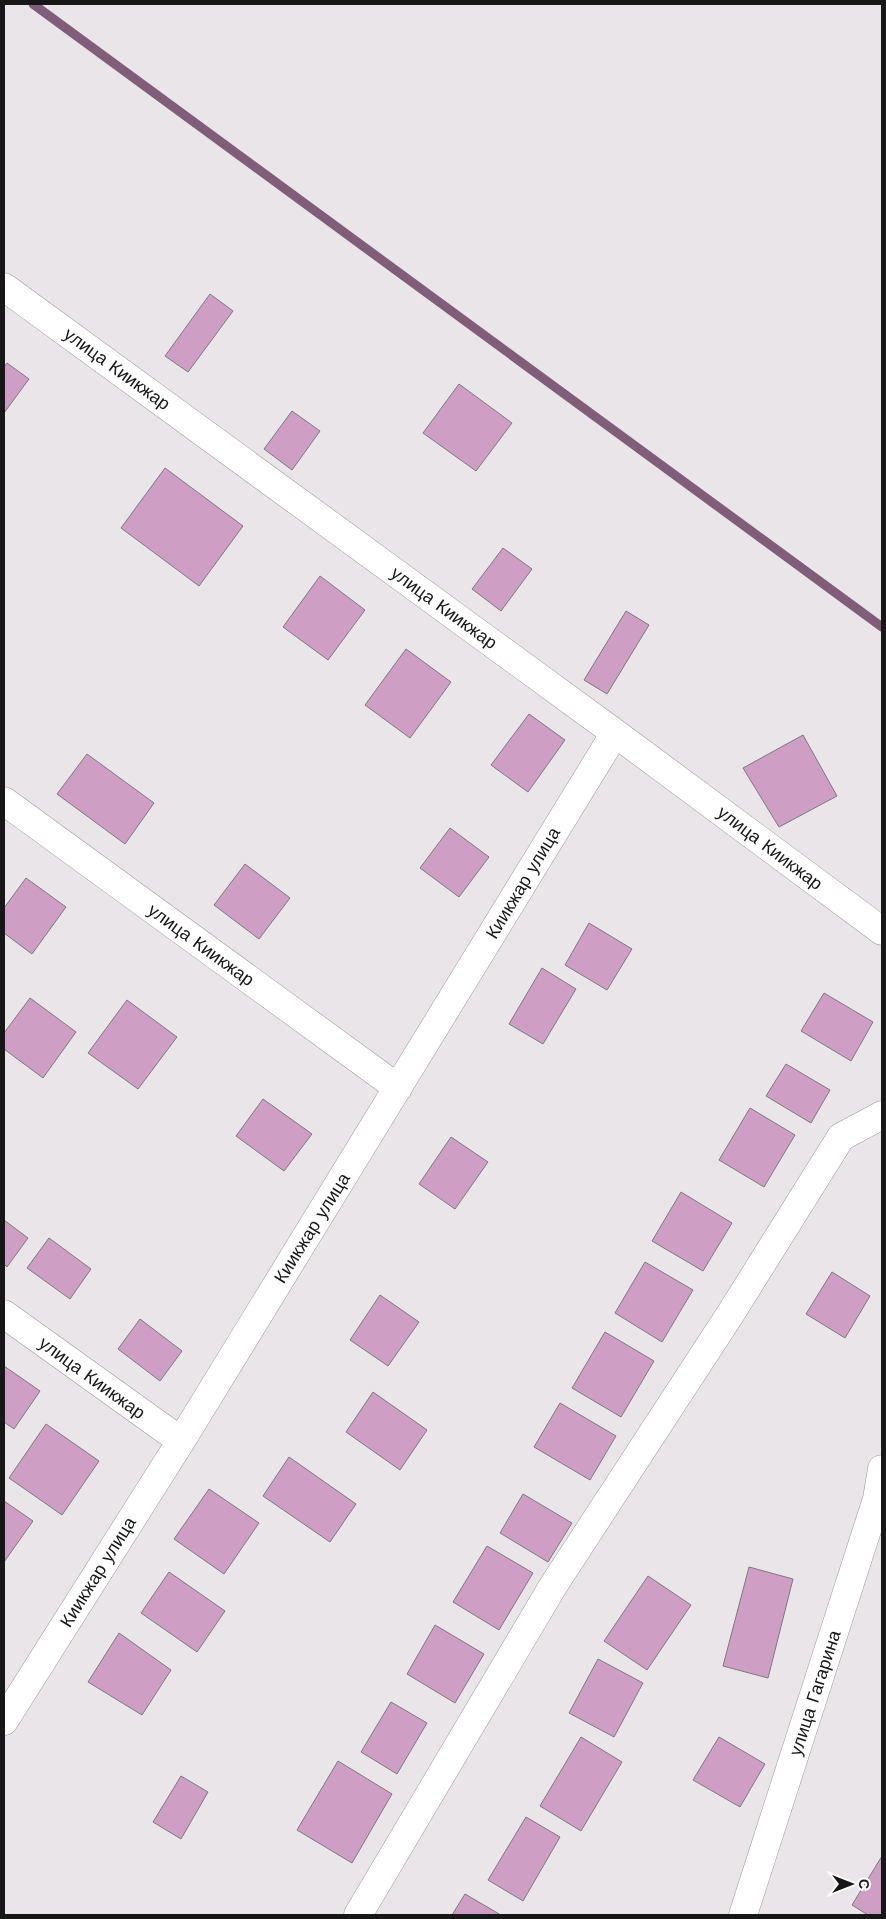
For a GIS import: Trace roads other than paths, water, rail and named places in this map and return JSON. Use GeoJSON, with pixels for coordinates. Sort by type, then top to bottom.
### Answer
{"type":"FeatureCollection","features":[{"type":"Feature","properties":{"kind":"street","name":"улица Киикжар"},"geometry":{"type":"LineString","coordinates":[[4,287],[615,733],[882,931]]}},
{"type":"Feature","properties":{"kind":"street","name":"Киикжар улица"},"geometry":{"type":"LineString","coordinates":[[4,1721],[181,1441],[615,733]]}},
{"type":"Feature","properties":{"kind":"street","name":"улица Киикжар"},"geometry":{"type":"LineString","coordinates":[[4,801],[398,1088]]}},
{"type":"Feature","properties":{"kind":"street"},"geometry":{"type":"LineString","coordinates":[[358,1915],[553,1586],[732,1313],[841,1138],[882,1115]]}},
{"type":"Feature","properties":{"kind":"street","name":"улица Киикжар"},"geometry":{"type":"LineString","coordinates":[[4,1314],[181,1441]]}},
{"type":"Feature","properties":{"kind":"street","name":"улица Гагарина"},"geometry":{"type":"LineString","coordinates":[[743,1915],[877,1499],[882,1469]]}},
{"type":"Feature","properties":{"kind":"waterway"},"geometry":{"type":"LineString","coordinates":[[33,4],[882,627]]}}]}
